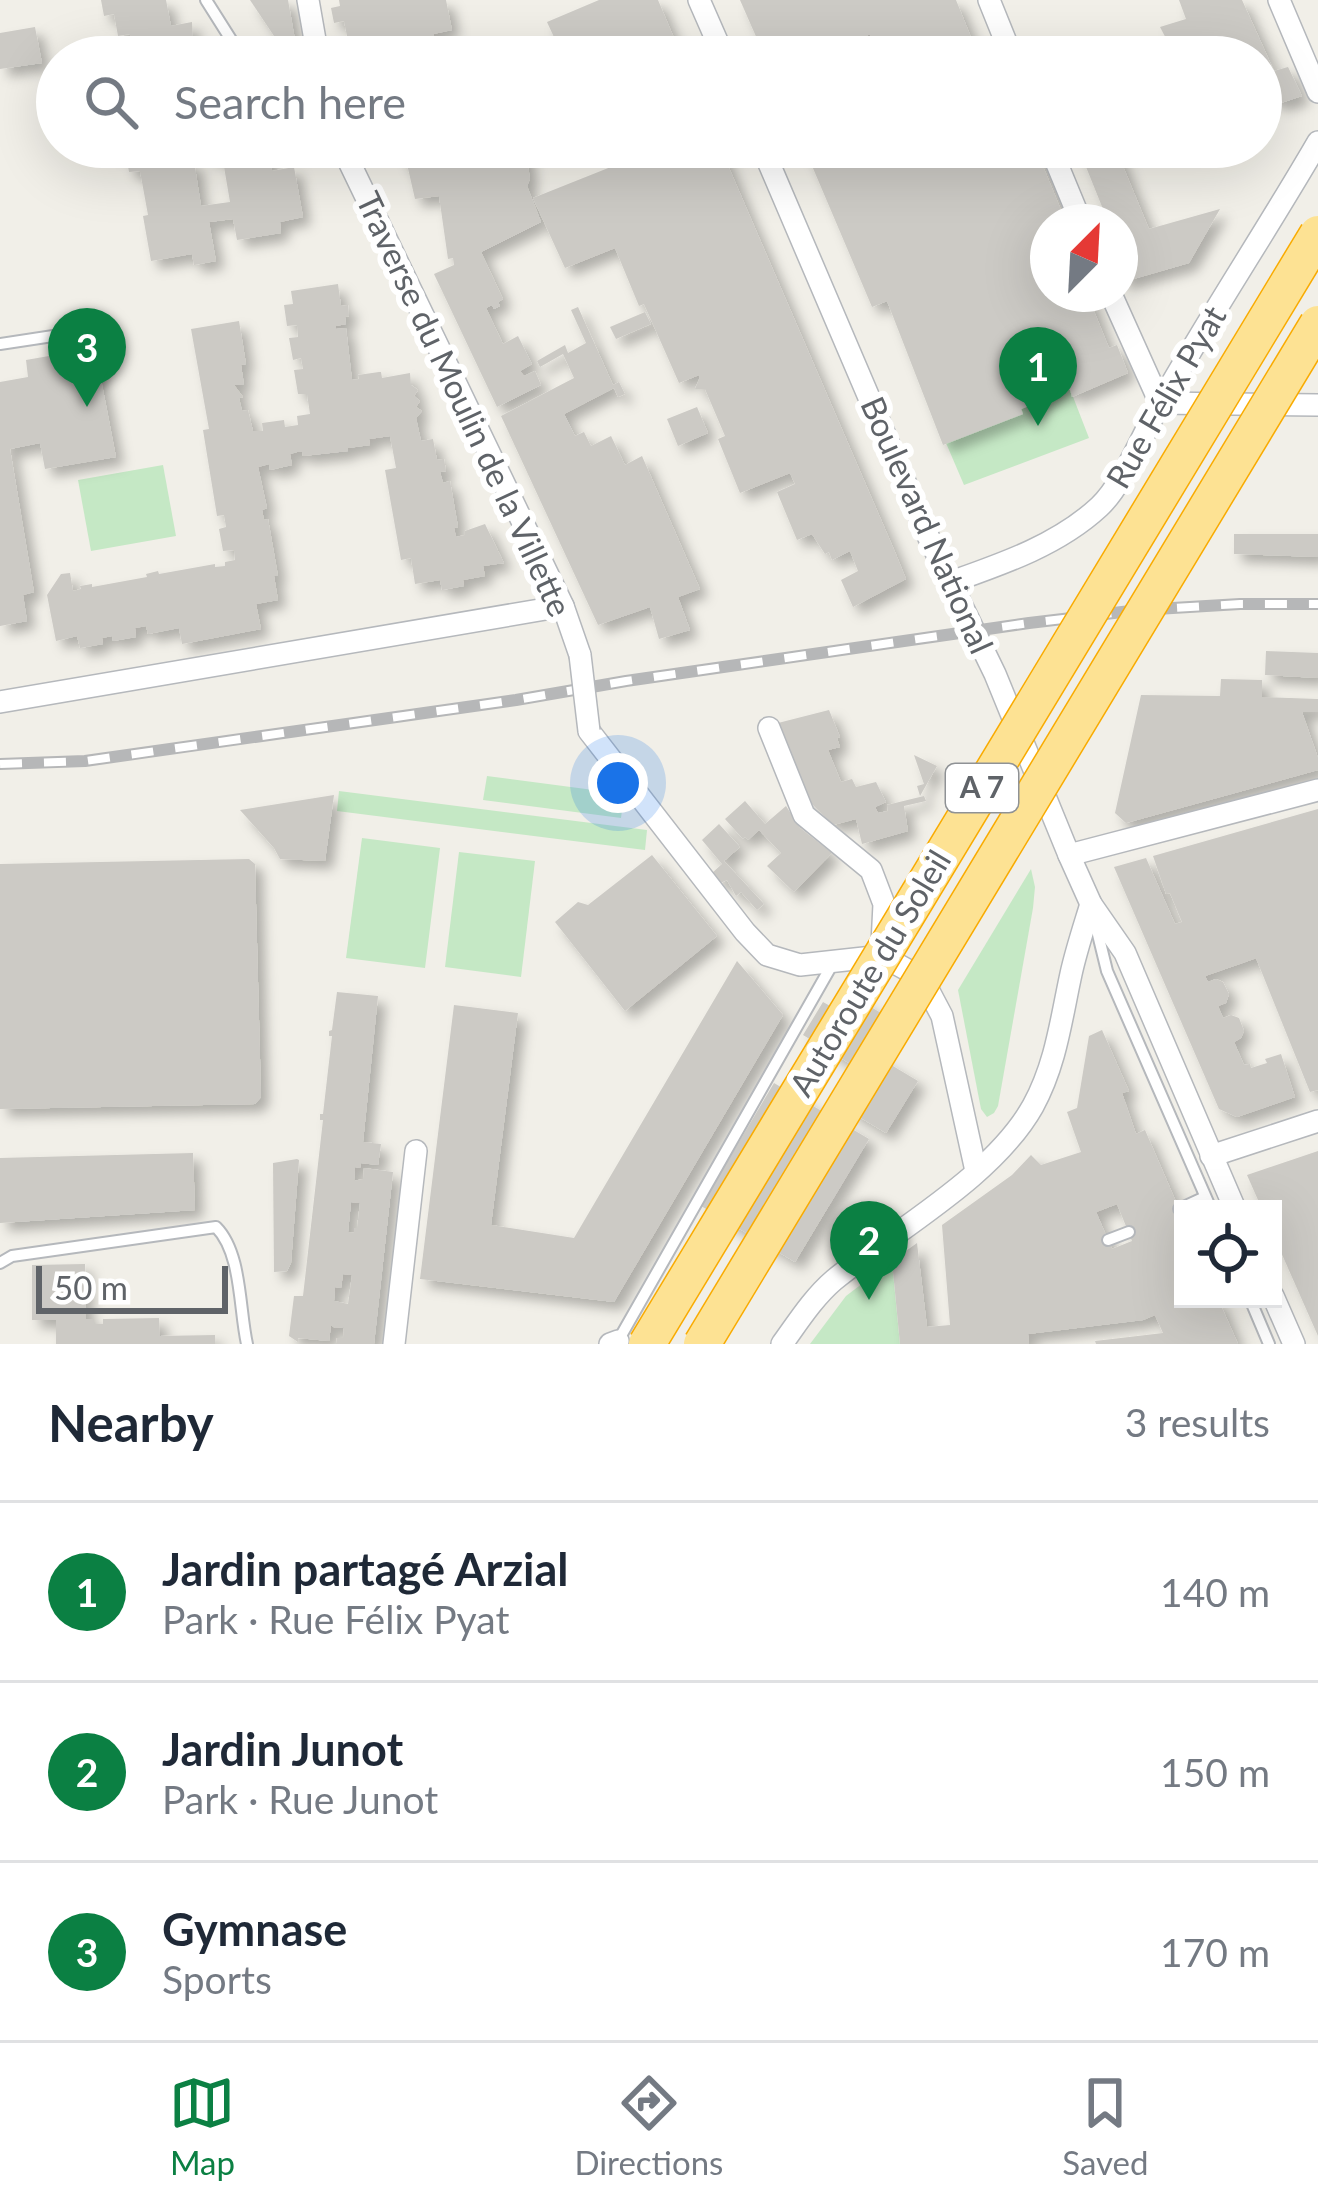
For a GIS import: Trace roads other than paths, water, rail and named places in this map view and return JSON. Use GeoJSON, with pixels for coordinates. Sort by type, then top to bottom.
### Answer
{"type":"FeatureCollection","features":[{"type":"Feature","properties":{"kind":"highway","name":"Autoroute du Soleil"},"geometry":{"type":"LineString","coordinates":[[625,1343],[1318,234]]}},
{"type":"Feature","properties":{"kind":"highway","name":"Autoroute du Soleil"},"geometry":{"type":"LineString","coordinates":[[703,1344],[1318,324]]}},
{"type":"Feature","properties":{"kind":"street"},"geometry":{"type":"LineString","coordinates":[[308,0],[314,36]]}},
{"type":"Feature","properties":{"kind":"street"},"geometry":{"type":"LineString","coordinates":[[699,0],[715,36]]}},
{"type":"Feature","properties":{"kind":"street"},"geometry":{"type":"LineString","coordinates":[[989,0],[1004,36]]}},
{"type":"Feature","properties":{"kind":"street"},"geometry":{"type":"LineString","coordinates":[[1280,0],[1318,92]]}},
{"type":"Feature","properties":{"kind":"street","name":"Rue Félix Pyat"},"geometry":{"type":"LineString","coordinates":[[951,582],[1058,537],[1101,506],[1318,142]]}},
{"type":"Feature","properties":{"kind":"street","name":"Traverse du Moulin de la Villette"},"geometry":{"type":"LineString","coordinates":[[352,168],[563,606],[580,656],[589,731],[767,956],[800,964],[882,956]]}},
{"type":"Feature","properties":{"kind":"street","name":"Boulevard National"},"geometry":{"type":"LineString","coordinates":[[771,168],[929,538],[995,674],[1091,904],[1125,953],[1201,1160],[1228,1200]]}},
{"type":"Feature","properties":{"kind":"street"},"geometry":{"type":"LineString","coordinates":[[1059,168],[1074,204]]}},
{"type":"Feature","properties":{"kind":"street"},"geometry":{"type":"LineString","coordinates":[[1120,312],[1160,403],[1318,405]]}},
{"type":"Feature","properties":{"kind":"street"},"geometry":{"type":"LineString","coordinates":[[0,702],[563,606]]}},
{"type":"Feature","properties":{"kind":"street"},"geometry":{"type":"LineString","coordinates":[[769,728],[804,815],[872,870],[884,904],[882,956],[922,978],[942,1016],[976,1171]]}},
{"type":"Feature","properties":{"kind":"street"},"geometry":{"type":"LineString","coordinates":[[1070,855],[1318,790]]}},
{"type":"Feature","properties":{"kind":"street"},"geometry":{"type":"LineString","coordinates":[[782,1344],[831,1283],[958,1188],[1013,1135],[1032,1107],[1058,1046],[1091,904]]}},
{"type":"Feature","properties":{"kind":"street"},"geometry":{"type":"LineString","coordinates":[[1201,1160],[1318,1121]]}},
{"type":"Feature","properties":{"kind":"street"},"geometry":{"type":"LineString","coordinates":[[394,1344],[416,1150]]}},
{"type":"Feature","properties":{"kind":"street"},"geometry":{"type":"LineString","coordinates":[[1278,1308],[1294,1344]]}},
{"type":"Feature","properties":{"kind":"lane"},"geometry":{"type":"LineString","coordinates":[[206,0],[229,36]]}},
{"type":"Feature","properties":{"kind":"lane"},"geometry":{"type":"LineString","coordinates":[[0,344],[112,327]]}},
{"type":"Feature","properties":{"kind":"lane"},"geometry":{"type":"LineString","coordinates":[[625,1343],[835,961]]}},
{"type":"Feature","properties":{"kind":"lane","name":"Boulevard National"},"geometry":{"type":"LineString","coordinates":[[1201,1160],[1208,1200]]}},
{"type":"Feature","properties":{"kind":"lane"},"geometry":{"type":"LineString","coordinates":[[0,1263],[13,1256],[216,1227],[233,1257],[247,1344]]}},
{"type":"Feature","properties":{"kind":"lane"},"geometry":{"type":"LineString","coordinates":[[1108,1240],[1129,1232]]}},
{"type":"Feature","properties":{"kind":"lane"},"geometry":{"type":"LineString","coordinates":[[1254,1308],[1269,1344]]}},
{"type":"Feature","properties":{"kind":"railway"},"geometry":{"type":"LineString","coordinates":[[0,764],[85,761],[1029,623],[1139,610],[1318,604]]}},
{"type":"Feature","properties":{"kind":"place","name":"Gymnase"},"geometry":{"type":"Point","coordinates":[87,407]}},
{"type":"Feature","properties":{"kind":"place","name":"Jardin partagé Arzial"},"geometry":{"type":"Point","coordinates":[1038,426]}},
{"type":"Feature","properties":{"kind":"place","name":"Jardin Junot"},"geometry":{"type":"Point","coordinates":[869,1300]}}]}
